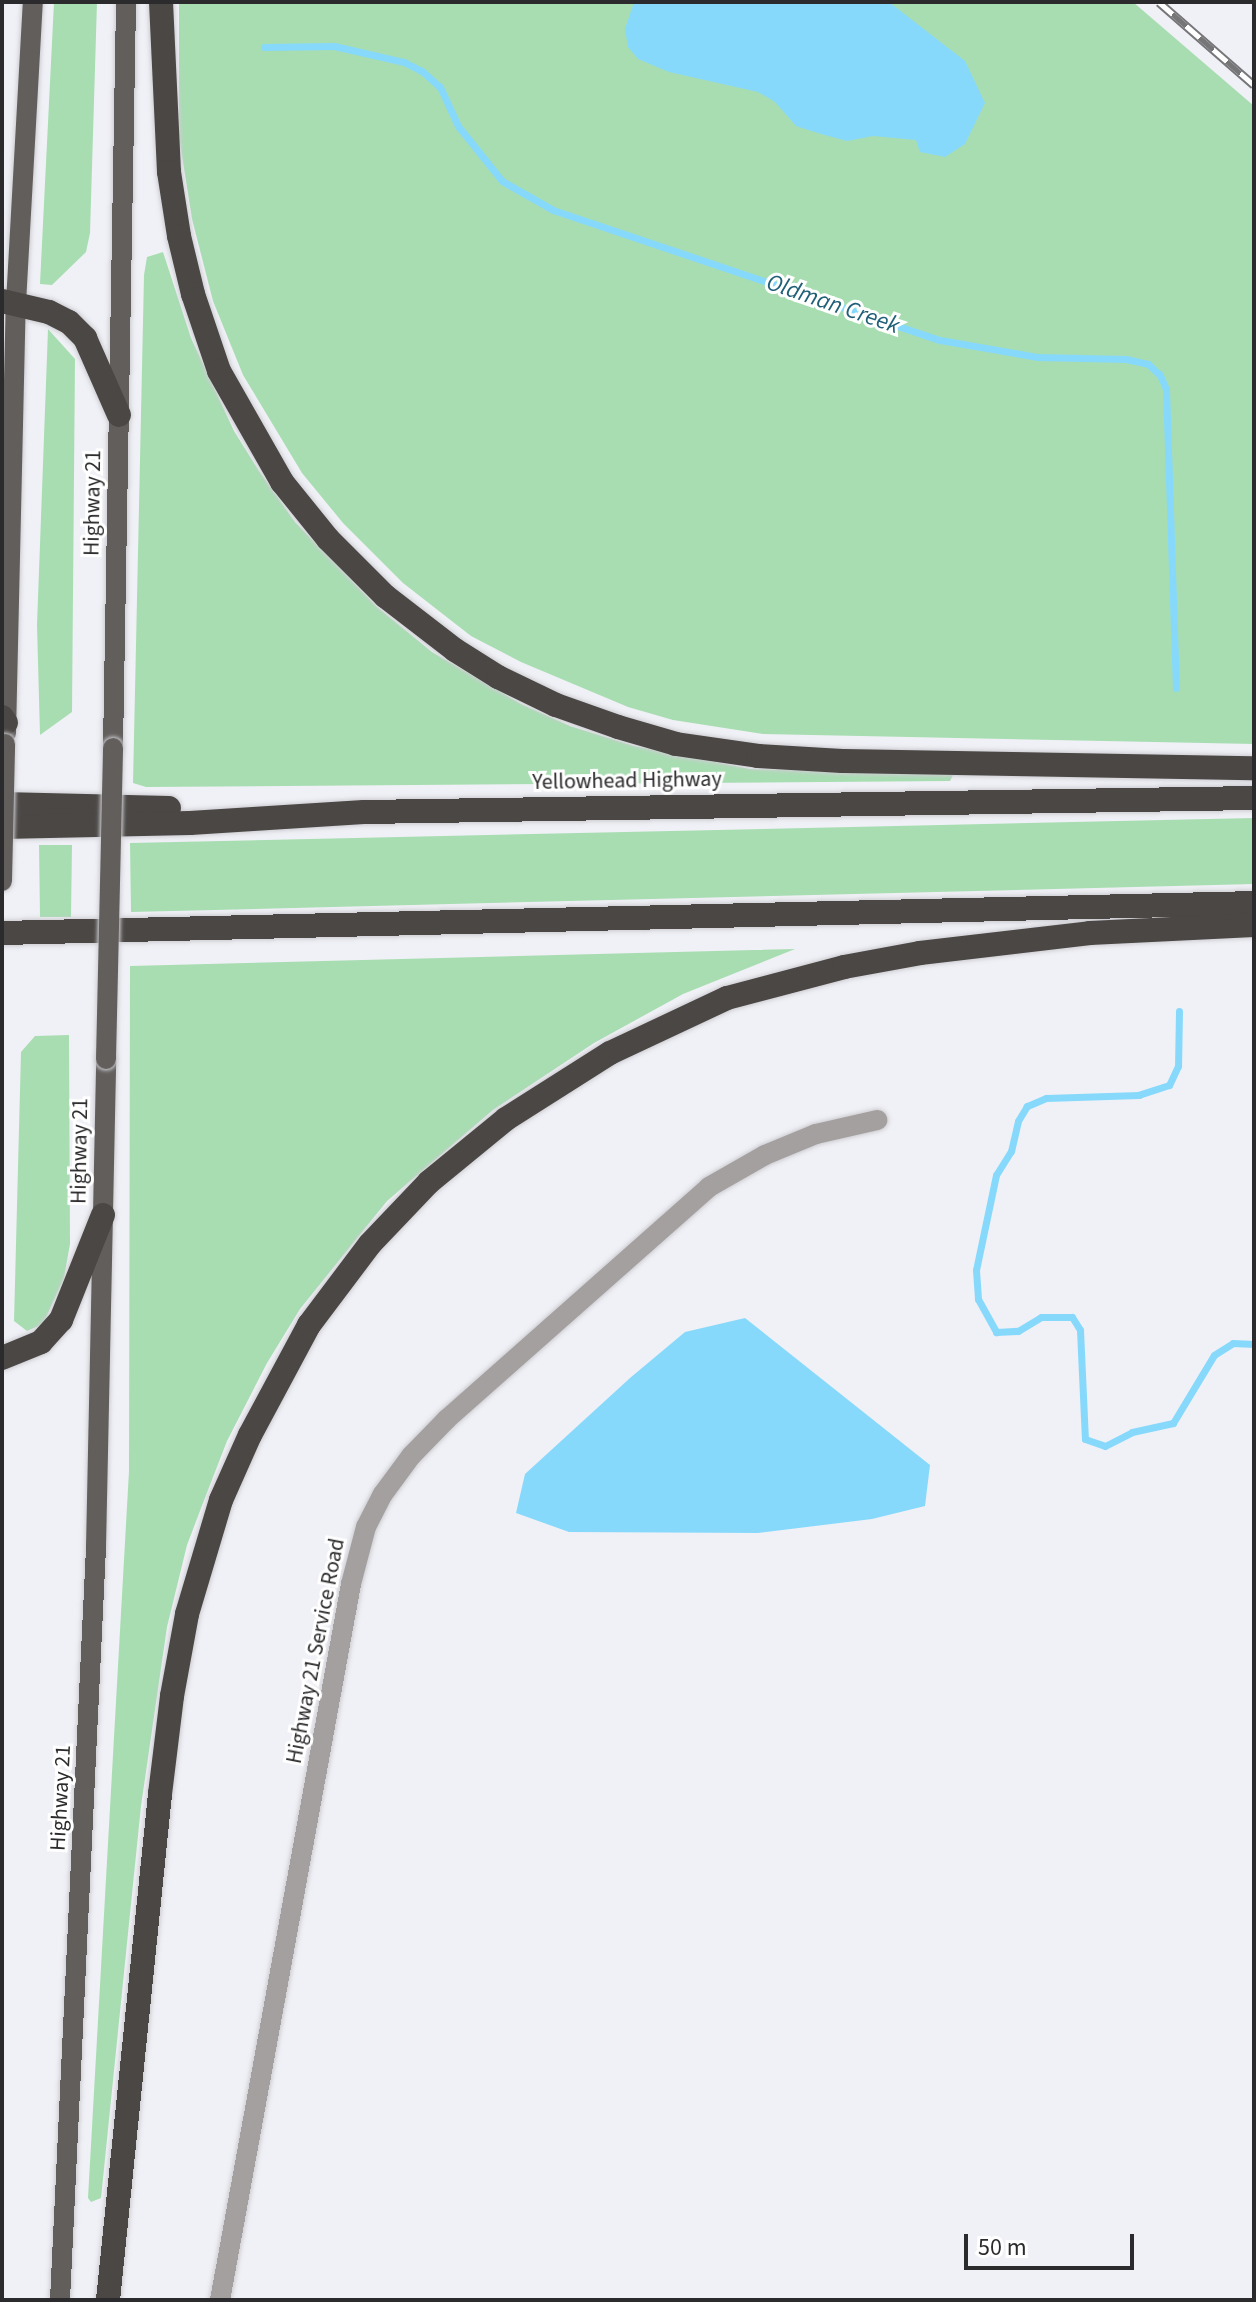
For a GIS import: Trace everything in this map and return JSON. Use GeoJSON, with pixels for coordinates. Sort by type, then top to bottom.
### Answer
{"type":"FeatureCollection","features":[{"type":"Feature","properties":{"kind":"highway"},"geometry":{"type":"LineString","coordinates":[[161,2],[169,172],[179,236],[193,294],[219,371],[282,482],[328,539],[385,596],[455,650],[498,677],[556,705],[676,744],[842,761],[1254,768]]}},
{"type":"Feature","properties":{"kind":"highway"},"geometry":{"type":"LineString","coordinates":[[9,302],[69,322],[85,338],[119,415]]}},
{"type":"Feature","properties":{"kind":"highway","name":"Yellowhead Highway"},"geometry":{"type":"LineString","coordinates":[[2,827],[190,823],[364,812],[1254,798]]}},
{"type":"Feature","properties":{"kind":"highway"},"geometry":{"type":"LineString","coordinates":[[2,804],[364,812]]}},
{"type":"Feature","properties":{"kind":"highway"},"geometry":{"type":"LineString","coordinates":[[2,933],[1254,903]]}},
{"type":"Feature","properties":{"kind":"highway"},"geometry":{"type":"LineString","coordinates":[[108,2300],[162,1780],[172,1696],[187,1614],[221,1500],[250,1435],[309,1325],[370,1244],[429,1182],[506,1119],[610,1053],[727,998],[844,967],[920,953],[1090,933],[1254,925]]}},
{"type":"Feature","properties":{"kind":"highway"},"geometry":{"type":"LineString","coordinates":[[2,1358],[41,1342],[61,1320],[103,1215]]}},
{"type":"Feature","properties":{"kind":"main road"},"geometry":{"type":"LineString","coordinates":[[2,881],[9,302],[33,2]]}},
{"type":"Feature","properties":{"kind":"main road","name":"Highway 21"},"geometry":{"type":"LineString","coordinates":[[60,2300],[96,1547],[126,2]]}},
{"type":"Feature","properties":{"kind":"street","name":"Highway 21 Service Road"},"geometry":{"type":"LineString","coordinates":[[220,2300],[351,1584],[366,1527],[383,1494],[411,1456],[447,1419],[709,1187],[765,1155],[816,1134],[877,1120]]}},
{"type":"Feature","properties":{"kind":"green space"},"geometry":{"type":"Polygon","coordinates":[[[54,2],[97,2],[90,233],[86,252],[52,285],[40,284],[54,2]]]}},
{"type":"Feature","properties":{"kind":"green space"},"geometry":{"type":"Polygon","coordinates":[[[179,2],[1133,2],[1254,106],[1254,744],[763,734],[673,720],[628,707],[521,662],[471,636],[403,583],[343,523],[302,473],[243,375],[213,301],[192,219],[179,137],[179,2]]]}},
{"type":"Feature","properties":{"kind":"green space"},"geometry":{"type":"Polygon","coordinates":[[[163,252],[191,338],[234,431],[259,471],[295,522],[377,607],[432,652],[521,704],[570,726],[634,746],[750,769],[953,775],[950,781],[146,787],[133,783],[144,275],[147,257],[163,252]]]}},
{"type":"Feature","properties":{"kind":"green space"},"geometry":{"type":"Polygon","coordinates":[[[48,329],[75,359],[72,712],[40,735],[37,625],[48,329]]]}},
{"type":"Feature","properties":{"kind":"green space"},"geometry":{"type":"Polygon","coordinates":[[[1254,818],[1254,884],[131,912],[130,843],[1254,818]]]}},
{"type":"Feature","properties":{"kind":"green space"},"geometry":{"type":"Polygon","coordinates":[[[39,845],[72,845],[71,917],[40,917],[39,845]]]}},
{"type":"Feature","properties":{"kind":"green space"},"geometry":{"type":"Polygon","coordinates":[[[795,949],[683,994],[594,1043],[493,1110],[387,1201],[300,1309],[267,1363],[227,1441],[187,1545],[167,1627],[141,1806],[101,2198],[91,2202],[88,2198],[129,1471],[130,966],[795,949]]]}},
{"type":"Feature","properties":{"kind":"green space"},"geometry":{"type":"Polygon","coordinates":[[[69,1035],[70,1244],[64,1278],[43,1324],[27,1331],[14,1321],[21,1052],[35,1036],[69,1035]]]}},
{"type":"Feature","properties":{"kind":"water"},"geometry":{"type":"Polygon","coordinates":[[[634,2],[889,2],[965,61],[985,103],[965,144],[945,157],[920,152],[916,140],[873,136],[847,141],[821,134],[796,126],[775,102],[758,92],[669,72],[638,59],[628,47],[625,29],[634,2]]]}},
{"type":"Feature","properties":{"kind":"water"},"geometry":{"type":"Polygon","coordinates":[[[745,1318],[930,1465],[925,1506],[872,1519],[758,1533],[569,1532],[516,1513],[525,1474],[630,1378],[685,1332],[745,1318]]]}},
{"type":"Feature","properties":{"kind":"waterway","name":"Oldman Creek"},"geometry":{"type":"LineString","coordinates":[[264,47],[334,46],[404,62],[422,71],[440,87],[458,126],[502,181],[553,210],[940,340],[1037,357],[1126,359],[1148,364],[1160,375],[1166,389],[1176,688]]}},
{"type":"Feature","properties":{"kind":"waterway","name":"Oldman Creek"},"geometry":{"type":"LineString","coordinates":[[1179,1011],[1178,1066],[1169,1085],[1139,1095],[1046,1098],[1027,1106],[1018,1121],[1011,1151],[996,1175],[976,1270],[978,1299],[996,1332],[1018,1331],[1041,1317],[1072,1317],[1080,1330],[1085,1439],[1105,1446],[1132,1432],[1173,1423],[1214,1355],[1233,1343],[1254,1344]]}},
{"type":"Feature","properties":{"kind":"railway"},"geometry":{"type":"LineString","coordinates":[[1159,2],[1254,85]]}}]}
